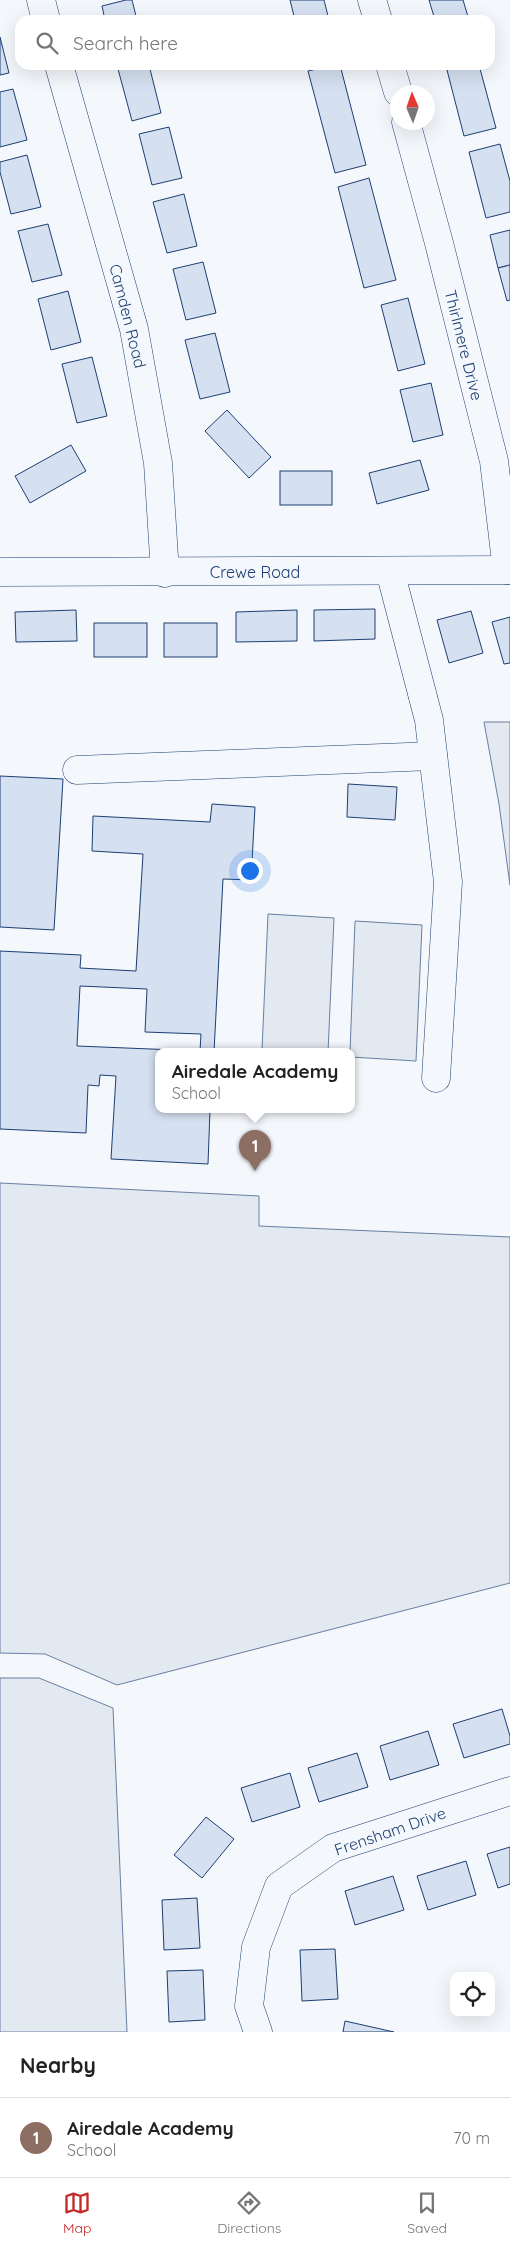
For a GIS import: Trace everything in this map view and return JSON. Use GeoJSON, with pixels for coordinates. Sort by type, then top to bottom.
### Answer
{"type":"FeatureCollection","features":[{"type":"Feature","properties":{"kind":"street"},"geometry":{"type":"LineString","coordinates":[[41,0],[45,15]]}},
{"type":"Feature","properties":{"kind":"street"},"geometry":{"type":"LineString","coordinates":[[372,0],[376,15]]}},
{"type":"Feature","properties":{"kind":"street","name":"Camden Road"},"geometry":{"type":"LineString","coordinates":[[60,70],[134,329],[158,463],[165,573]]}},
{"type":"Feature","properties":{"kind":"street"},"geometry":{"type":"LineString","coordinates":[[391,70],[396,85]]}},
{"type":"Feature","properties":{"kind":"street","name":"Thirlmere Drive"},"geometry":{"type":"LineString","coordinates":[[408,130],[494,460],[508,570]]}},
{"type":"Feature","properties":{"kind":"street","name":"Crewe Road"},"geometry":{"type":"LineString","coordinates":[[0,572],[165,573],[508,570]]}},
{"type":"Feature","properties":{"kind":"street"},"geometry":{"type":"LineString","coordinates":[[390,571],[429,720],[448,882],[436,1078]]}},
{"type":"Feature","properties":{"kind":"street"},"geometry":{"type":"LineString","coordinates":[[77,770],[433,756]]}},
{"type":"Feature","properties":{"kind":"street","name":"Frensham Drive"},"geometry":{"type":"LineString","coordinates":[[258,2032],[249,2006],[256,1946],[279,1886],[333,1848],[510,1791]]}},
{"type":"Feature","properties":{"kind":"shaded area"},"geometry":{"type":"Polygon","coordinates":[[[484,722],[510,722],[510,885],[499,804],[484,722]]]}},
{"type":"Feature","properties":{"kind":"shaded area"},"geometry":{"type":"Polygon","coordinates":[[[268,914],[334,918],[328,1048],[262,1048],[268,914]]]}},
{"type":"Feature","properties":{"kind":"shaded area"},"geometry":{"type":"Polygon","coordinates":[[[355,921],[422,925],[416,1061],[355,1057],[355,1048],[350,1048],[355,921]]]}},
{"type":"Feature","properties":{"kind":"shaded area"},"geometry":{"type":"Polygon","coordinates":[[[0,1183],[259,1196],[259,1226],[510,1237],[510,1583],[117,1685],[45,1654],[0,1653],[0,1183]]]}},
{"type":"Feature","properties":{"kind":"shaded area"},"geometry":{"type":"Polygon","coordinates":[[[0,1678],[39,1678],[113,1708],[127,2032],[0,2032],[0,1678]]]}},
{"type":"Feature","properties":{"kind":"building"},"geometry":{"type":"Polygon","coordinates":[[[132,0],[136,15],[104,15],[102,6],[132,0]]]}},
{"type":"Feature","properties":{"kind":"building"},"geometry":{"type":"Polygon","coordinates":[[[290,0],[324,0],[328,15],[294,15],[290,0]]]}},
{"type":"Feature","properties":{"kind":"building"},"geometry":{"type":"Polygon","coordinates":[[[429,0],[463,0],[468,15],[434,15],[429,0]]]}},
{"type":"Feature","properties":{"kind":"building"},"geometry":{"type":"Polygon","coordinates":[[[0,37],[9,73],[0,75],[0,37]]]}},
{"type":"Feature","properties":{"kind":"building"},"geometry":{"type":"Polygon","coordinates":[[[118,70],[150,70],[161,113],[132,121],[118,70]]]}},
{"type":"Feature","properties":{"kind":"building"},"geometry":{"type":"Polygon","coordinates":[[[341,70],[366,165],[335,173],[308,71],[341,70]]]}},
{"type":"Feature","properties":{"kind":"building"},"geometry":{"type":"Polygon","coordinates":[[[447,70],[480,70],[496,128],[464,136],[447,70]]]}},
{"type":"Feature","properties":{"kind":"building"},"geometry":{"type":"Polygon","coordinates":[[[13,89],[27,140],[0,147],[0,92],[13,89]]]}},
{"type":"Feature","properties":{"kind":"building"},"geometry":{"type":"Polygon","coordinates":[[[169,127],[182,178],[152,185],[139,134],[169,127]]]}},
{"type":"Feature","properties":{"kind":"building"},"geometry":{"type":"Polygon","coordinates":[[[500,144],[510,181],[510,212],[486,218],[469,152],[500,144]]]}},
{"type":"Feature","properties":{"kind":"building"},"geometry":{"type":"Polygon","coordinates":[[[27,155],[41,207],[11,214],[0,172],[0,162],[27,155]]]}},
{"type":"Feature","properties":{"kind":"building"},"geometry":{"type":"Polygon","coordinates":[[[369,178],[396,280],[364,288],[338,187],[369,178]]]}},
{"type":"Feature","properties":{"kind":"building"},"geometry":{"type":"Polygon","coordinates":[[[184,194],[197,246],[167,253],[153,202],[184,194]]]}},
{"type":"Feature","properties":{"kind":"building"},"geometry":{"type":"Polygon","coordinates":[[[48,224],[62,275],[32,282],[18,231],[48,224]]]}},
{"type":"Feature","properties":{"kind":"building"},"geometry":{"type":"Polygon","coordinates":[[[510,230],[510,265],[498,268],[490,235],[510,230]]]}},
{"type":"Feature","properties":{"kind":"building"},"geometry":{"type":"Polygon","coordinates":[[[203,262],[216,313],[186,320],[173,269],[203,262]]]}},
{"type":"Feature","properties":{"kind":"building"},"geometry":{"type":"Polygon","coordinates":[[[510,265],[510,300],[507,301],[498,268],[510,265]]]}},
{"type":"Feature","properties":{"kind":"building"},"geometry":{"type":"Polygon","coordinates":[[[68,291],[81,342],[51,350],[38,299],[68,291]]]}},
{"type":"Feature","properties":{"kind":"building"},"geometry":{"type":"Polygon","coordinates":[[[408,298],[425,364],[398,371],[381,305],[408,298]]]}},
{"type":"Feature","properties":{"kind":"building"},"geometry":{"type":"Polygon","coordinates":[[[215,333],[230,392],[200,399],[185,340],[215,333]]]}},
{"type":"Feature","properties":{"kind":"building"},"geometry":{"type":"Polygon","coordinates":[[[92,357],[107,416],[77,423],[62,364],[92,357]]]}},
{"type":"Feature","properties":{"kind":"building"},"geometry":{"type":"Polygon","coordinates":[[[431,383],[443,435],[413,442],[400,390],[431,383]]]}},
{"type":"Feature","properties":{"kind":"building"},"geometry":{"type":"Polygon","coordinates":[[[227,410],[271,457],[249,478],[205,431],[227,410]]]}},
{"type":"Feature","properties":{"kind":"building"},"geometry":{"type":"Polygon","coordinates":[[[71,445],[86,471],[30,503],[15,476],[71,445]]]}},
{"type":"Feature","properties":{"kind":"building"},"geometry":{"type":"Polygon","coordinates":[[[420,460],[429,490],[377,504],[369,473],[420,460]]]}},
{"type":"Feature","properties":{"kind":"building"},"geometry":{"type":"Polygon","coordinates":[[[280,471],[332,471],[332,505],[280,505],[280,471]]]}},
{"type":"Feature","properties":{"kind":"building"},"geometry":{"type":"Polygon","coordinates":[[[375,609],[375,639],[314,641],[314,610],[375,609]]]}},
{"type":"Feature","properties":{"kind":"building"},"geometry":{"type":"Polygon","coordinates":[[[76,610],[77,641],[16,642],[15,612],[76,610]]]}},
{"type":"Feature","properties":{"kind":"building"},"geometry":{"type":"Polygon","coordinates":[[[297,610],[297,641],[236,642],[236,612],[297,610]]]}},
{"type":"Feature","properties":{"kind":"building"},"geometry":{"type":"Polygon","coordinates":[[[471,611],[483,653],[449,663],[437,620],[471,611]]]}},
{"type":"Feature","properties":{"kind":"building"},"geometry":{"type":"Polygon","coordinates":[[[510,617],[510,663],[504,664],[492,622],[510,617]]]}},
{"type":"Feature","properties":{"kind":"building"},"geometry":{"type":"Polygon","coordinates":[[[94,623],[147,623],[147,657],[94,657],[94,623]]]}},
{"type":"Feature","properties":{"kind":"building"},"geometry":{"type":"Polygon","coordinates":[[[164,623],[217,623],[217,657],[164,657],[164,623]]]}},
{"type":"Feature","properties":{"kind":"building"},"geometry":{"type":"Polygon","coordinates":[[[0,776],[63,779],[54,930],[0,927],[0,776]]]}},
{"type":"Feature","properties":{"kind":"building"},"geometry":{"type":"Polygon","coordinates":[[[348,784],[397,787],[395,820],[347,817],[348,784]]]}},
{"type":"Feature","properties":{"kind":"building"},"geometry":{"type":"Polygon","coordinates":[[[212,804],[255,807],[251,880],[223,879],[214,1048],[200,1048],[201,1034],[145,1032],[147,989],[80,986],[77,1046],[155,1049],[155,1113],[210,1113],[208,1164],[111,1159],[116,1076],[100,1075],[99,1086],[88,1085],[86,1133],[0,1129],[0,951],[81,955],[80,968],[136,971],[143,854],[92,851],[93,816],[210,822],[212,804]]]}},
{"type":"Feature","properties":{"kind":"building"},"geometry":{"type":"Polygon","coordinates":[[[502,1709],[510,1736],[510,1744],[464,1758],[453,1724],[502,1709]]]}},
{"type":"Feature","properties":{"kind":"building"},"geometry":{"type":"Polygon","coordinates":[[[428,1731],[439,1765],[390,1780],[380,1746],[428,1731]]]}},
{"type":"Feature","properties":{"kind":"building"},"geometry":{"type":"Polygon","coordinates":[[[357,1753],[368,1787],[319,1802],[308,1768],[357,1753]]]}},
{"type":"Feature","properties":{"kind":"building"},"geometry":{"type":"Polygon","coordinates":[[[290,1773],[300,1807],[252,1822],[241,1788],[290,1773]]]}},
{"type":"Feature","properties":{"kind":"building"},"geometry":{"type":"Polygon","coordinates":[[[206,1817],[234,1839],[202,1878],[174,1855],[206,1817]]]}},
{"type":"Feature","properties":{"kind":"building"},"geometry":{"type":"Polygon","coordinates":[[[510,1847],[510,1884],[498,1888],[487,1854],[510,1847]]]}},
{"type":"Feature","properties":{"kind":"building"},"geometry":{"type":"Polygon","coordinates":[[[466,1861],[476,1895],[428,1910],[417,1876],[466,1861]]]}},
{"type":"Feature","properties":{"kind":"building"},"geometry":{"type":"Polygon","coordinates":[[[393,1876],[404,1910],[355,1925],[345,1891],[393,1876]]]}},
{"type":"Feature","properties":{"kind":"building"},"geometry":{"type":"Polygon","coordinates":[[[197,1898],[200,1948],[164,1950],[162,1900],[197,1898]]]}},
{"type":"Feature","properties":{"kind":"building"},"geometry":{"type":"Polygon","coordinates":[[[335,1949],[338,1999],[302,2001],[300,1950],[335,1949]]]}},
{"type":"Feature","properties":{"kind":"building"},"geometry":{"type":"Polygon","coordinates":[[[203,1970],[205,2020],[169,2022],[167,1971],[203,1970]]]}},
{"type":"Feature","properties":{"kind":"building"},"geometry":{"type":"Polygon","coordinates":[[[345,2021],[394,2032],[343,2032],[345,2021]]]}},
{"type":"Feature","properties":{"kind":"place","name":"Airedale Academy"},"geometry":{"type":"Point","coordinates":[255,1171]}}]}
